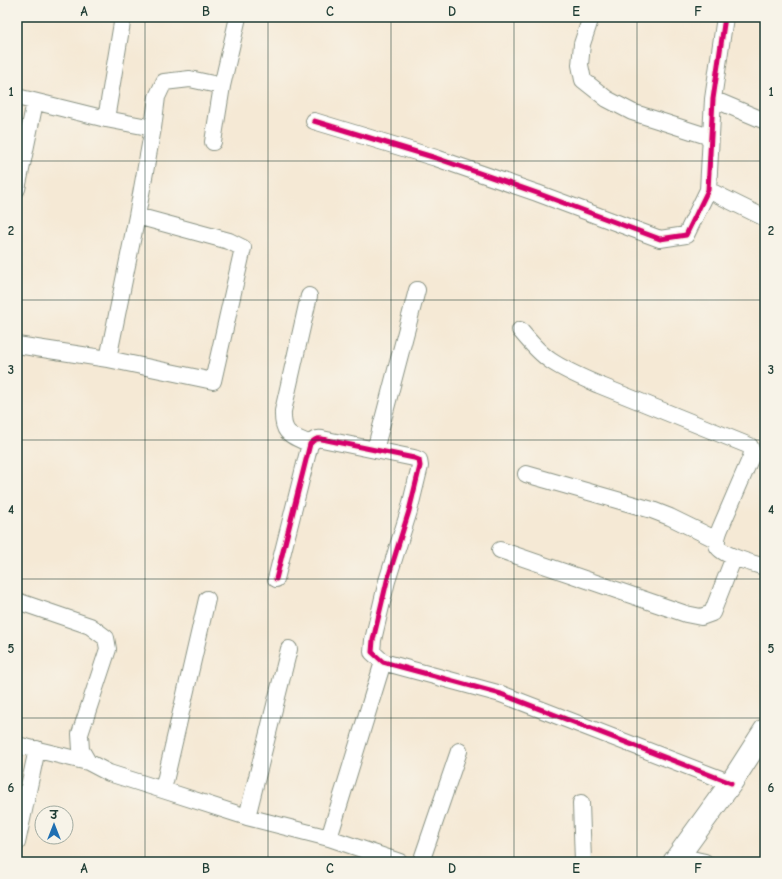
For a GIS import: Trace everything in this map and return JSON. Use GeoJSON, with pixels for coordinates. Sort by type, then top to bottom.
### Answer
{"type":"FeatureCollection","features":[{"type":"Feature","properties":{"kind":"street"},"geometry":{"type":"LineString","coordinates":[[106,119],[123,17]]}},
{"type":"Feature","properties":{"kind":"street"},"geometry":{"type":"LineString","coordinates":[[213,142],[222,86],[238,17]]}},
{"type":"Feature","properties":{"kind":"street"},"geometry":{"type":"LineString","coordinates":[[592,17],[582,44],[580,65],[583,80],[607,99],[632,112],[710,137]]}},
{"type":"Feature","properties":{"kind":"street"},"geometry":{"type":"LineString","coordinates":[[314,121],[436,158],[660,239],[686,235],[708,190],[713,99],[725,17]]}},
{"type":"Feature","properties":{"kind":"street"},"geometry":{"type":"LineString","coordinates":[[108,360],[137,216],[153,128],[156,97],[164,82],[190,79],[222,86]]}},
{"type":"Feature","properties":{"kind":"street"},"geometry":{"type":"LineString","coordinates":[[17,97],[106,119],[153,128]]}},
{"type":"Feature","properties":{"kind":"street"},"geometry":{"type":"LineString","coordinates":[[713,99],[765,121]]}},
{"type":"Feature","properties":{"kind":"street"},"geometry":{"type":"LineString","coordinates":[[17,189],[35,102]]}},
{"type":"Feature","properties":{"kind":"street"},"geometry":{"type":"LineString","coordinates":[[708,190],[765,218]]}},
{"type":"Feature","properties":{"kind":"street"},"geometry":{"type":"LineString","coordinates":[[17,345],[108,360],[213,381],[242,248],[229,241],[137,216]]}},
{"type":"Feature","properties":{"kind":"street"},"geometry":{"type":"LineString","coordinates":[[375,450],[417,290]]}},
{"type":"Feature","properties":{"kind":"street"},"geometry":{"type":"LineString","coordinates":[[308,296],[283,411],[283,421],[284,429],[291,435],[310,444]]}},
{"type":"Feature","properties":{"kind":"street"},"geometry":{"type":"LineString","coordinates":[[520,330],[535,347],[551,360],[576,374],[599,385],[750,446],[752,452],[751,457],[716,540],[717,546],[720,550],[734,557],[765,567]]}},
{"type":"Feature","properties":{"kind":"street"},"geometry":{"type":"LineString","coordinates":[[276,579],[310,444],[314,440],[318,438],[419,460],[420,466],[409,511],[387,581],[373,640],[372,652],[383,662],[501,694],[731,783]]}},
{"type":"Feature","properties":{"kind":"street"},"geometry":{"type":"LineString","coordinates":[[526,474],[652,510],[670,517],[716,540]]}},
{"type":"Feature","properties":{"kind":"street"},"geometry":{"type":"LineString","coordinates":[[500,550],[686,614],[701,617],[712,612],[734,557]]}},
{"type":"Feature","properties":{"kind":"street"},"geometry":{"type":"LineString","coordinates":[[163,790],[207,600]]}},
{"type":"Feature","properties":{"kind":"street"},"geometry":{"type":"LineString","coordinates":[[17,602],[90,626],[106,638],[108,649],[80,734],[81,750],[88,762]]}},
{"type":"Feature","properties":{"kind":"street"},"geometry":{"type":"LineString","coordinates":[[247,817],[289,649]]}},
{"type":"Feature","properties":{"kind":"street"},"geometry":{"type":"LineString","coordinates":[[329,838],[383,662]]}},
{"type":"Feature","properties":{"kind":"street"},"geometry":{"type":"LineString","coordinates":[[705,862],[676,859],[731,783],[764,734]]}},
{"type":"Feature","properties":{"kind":"street"},"geometry":{"type":"LineString","coordinates":[[17,745],[88,762],[109,773],[247,817],[329,838],[400,862]]}},
{"type":"Feature","properties":{"kind":"street"},"geometry":{"type":"LineString","coordinates":[[17,843],[37,749]]}},
{"type":"Feature","properties":{"kind":"street"},"geometry":{"type":"LineString","coordinates":[[421,862],[459,751]]}},
{"type":"Feature","properties":{"kind":"street"},"geometry":{"type":"LineString","coordinates":[[581,803],[583,862]]}},
{"type":"Feature","properties":{"kind":"cycle path"},"geometry":{"type":"LineString","coordinates":[[314,121],[436,158],[537,193],[660,239],[686,235],[708,190],[713,99],[725,17]]}},
{"type":"Feature","properties":{"kind":"cycle path"},"geometry":{"type":"LineString","coordinates":[[276,579],[310,444],[313,441],[322,439],[419,460],[420,466],[409,511],[387,581],[373,640],[372,652],[383,662],[501,694],[731,783]]}}]}
